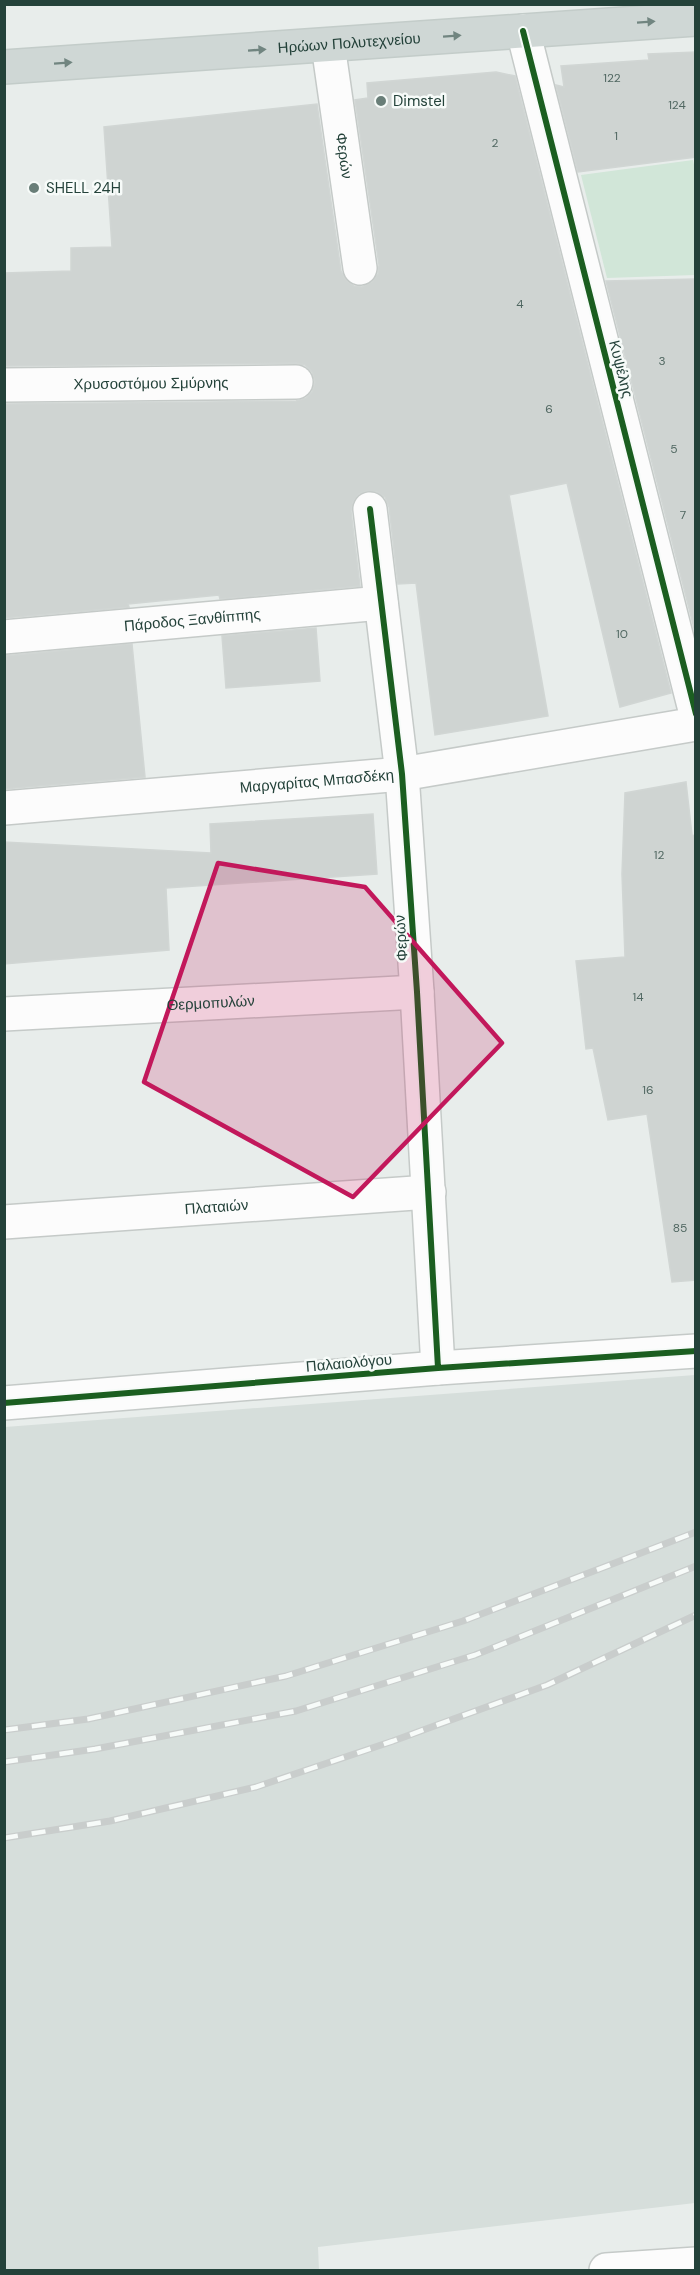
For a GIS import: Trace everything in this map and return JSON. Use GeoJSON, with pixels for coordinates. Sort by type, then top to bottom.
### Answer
{"type":"FeatureCollection","features":[{"type":"Feature","properties":{"kind":"main road","name":"Ηρώων Πολυτεχνείου"},"geometry":{"type":"LineString","coordinates":[[4,67],[696,19]]}},
{"type":"Feature","properties":{"kind":"street","name":"Κυψέλης"},"geometry":{"type":"LineString","coordinates":[[523,31],[696,714]]}},
{"type":"Feature","properties":{"kind":"street","name":"Φερών"},"geometry":{"type":"LineString","coordinates":[[328,45],[360,268]]}},
{"type":"Feature","properties":{"kind":"street","name":"Χρυσοστόμου Σμύρνης"},"geometry":{"type":"LineString","coordinates":[[4,386],[296,382]]}},
{"type":"Feature","properties":{"kind":"street","name":"Φερών"},"geometry":{"type":"LineString","coordinates":[[370,509],[402,774],[438,1368]]}},
{"type":"Feature","properties":{"kind":"street","name":"Πάροδος Ξανθίππης"},"geometry":{"type":"LineString","coordinates":[[4,637],[381,603]]}},
{"type":"Feature","properties":{"kind":"street","name":"Μαργαρίτας Μπασδέκη"},"geometry":{"type":"LineString","coordinates":[[4,808],[402,774],[696,724]]}},
{"type":"Feature","properties":{"kind":"street","name":"Θερμοπυλών"},"geometry":{"type":"LineString","coordinates":[[4,1014],[417,992]]}},
{"type":"Feature","properties":{"kind":"street","name":"Πλαταιών"},"geometry":{"type":"LineString","coordinates":[[4,1221],[429,1192]]}},
{"type":"Feature","properties":{"kind":"street","name":"Παλαιολόγου"},"geometry":{"type":"LineString","coordinates":[[4,1403],[438,1368],[696,1351]]}},
{"type":"Feature","properties":{"kind":"street"},"geometry":{"type":"LineString","coordinates":[[606,2271],[694,2261]]}},
{"type":"Feature","properties":{"kind":"highlighted area"},"geometry":{"type":"Polygon","coordinates":[[[218,863],[365,887],[502,1043],[353,1197],[144,1082],[218,863]]]}},
{"type":"Feature","properties":{"kind":"shaded area"},"geometry":{"type":"Polygon","coordinates":[[[695,1375],[695,2203],[318,2247],[319,2270],[5,2270],[5,1427],[695,1375]]]}},
{"type":"Feature","properties":{"kind":"green space"},"geometry":{"type":"Polygon","coordinates":[[[693,160],[696,174],[695,275],[607,278],[581,175],[693,160]]]}},
{"type":"Feature","properties":{"kind":"building"},"geometry":{"type":"Polygon","coordinates":[[[696,52],[696,157],[578,172],[556,85],[564,87],[561,66],[649,60],[648,54],[696,52]]]}},
{"type":"Feature","properties":{"kind":"building"},"geometry":{"type":"Polygon","coordinates":[[[496,72],[515,76],[671,693],[620,707],[567,483],[509,495],[548,716],[435,735],[416,583],[398,584],[389,507],[385,497],[377,492],[367,491],[359,494],[353,502],[351,511],[360,586],[220,599],[219,595],[128,604],[129,607],[4,618],[4,404],[296,401],[306,398],[312,392],[315,382],[312,372],[305,365],[296,363],[4,366],[4,273],[71,271],[71,248],[112,247],[104,127],[317,104],[341,271],[346,280],[354,286],[362,287],[372,282],[378,274],[379,265],[355,100],[368,98],[367,83],[496,72]]]}},
{"type":"Feature","properties":{"kind":"building"},"geometry":{"type":"Polygon","coordinates":[[[696,279],[696,636],[606,281],[696,279]]]}},
{"type":"Feature","properties":{"kind":"building"},"geometry":{"type":"Polygon","coordinates":[[[316,628],[320,681],[226,688],[222,636],[316,628]]]}},
{"type":"Feature","properties":{"kind":"building"},"geometry":{"type":"Polygon","coordinates":[[[132,644],[145,777],[4,789],[4,656],[132,644]]]}},
{"type":"Feature","properties":{"kind":"building"},"geometry":{"type":"Polygon","coordinates":[[[686,782],[692,835],[696,836],[696,1280],[672,1282],[647,1114],[608,1120],[593,1048],[586,1049],[576,961],[625,957],[622,874],[625,793],[686,782]]]}},
{"type":"Feature","properties":{"kind":"building"},"geometry":{"type":"Polygon","coordinates":[[[373,814],[377,874],[166,888],[169,950],[4,964],[4,842],[211,853],[210,824],[373,814]]]}},
{"type":"Feature","properties":{"kind":"railway"},"geometry":{"type":"LineString","coordinates":[[4,1730],[88,1719],[286,1676],[463,1621],[696,1532]]}},
{"type":"Feature","properties":{"kind":"railway"},"geometry":{"type":"LineString","coordinates":[[4,1762],[95,1749],[296,1711],[475,1655],[696,1566]]}},
{"type":"Feature","properties":{"kind":"railway"},"geometry":{"type":"LineString","coordinates":[[4,1838],[110,1821],[256,1787],[393,1741],[547,1685],[696,1615]]}},
{"type":"Feature","properties":{"kind":"cycle path"},"geometry":{"type":"LineString","coordinates":[[523,31],[696,714]]}},
{"type":"Feature","properties":{"kind":"cycle path"},"geometry":{"type":"LineString","coordinates":[[370,509],[402,774],[438,1368]]}},
{"type":"Feature","properties":{"kind":"cycle path"},"geometry":{"type":"LineString","coordinates":[[4,1403],[438,1368],[696,1351]]}},
{"type":"Feature","properties":{"kind":"place","name":"Dimstel"},"geometry":{"type":"Point","coordinates":[381,101]}},
{"type":"Feature","properties":{"kind":"place","name":"SHELL 24H"},"geometry":{"type":"Point","coordinates":[34,188]}}]}
